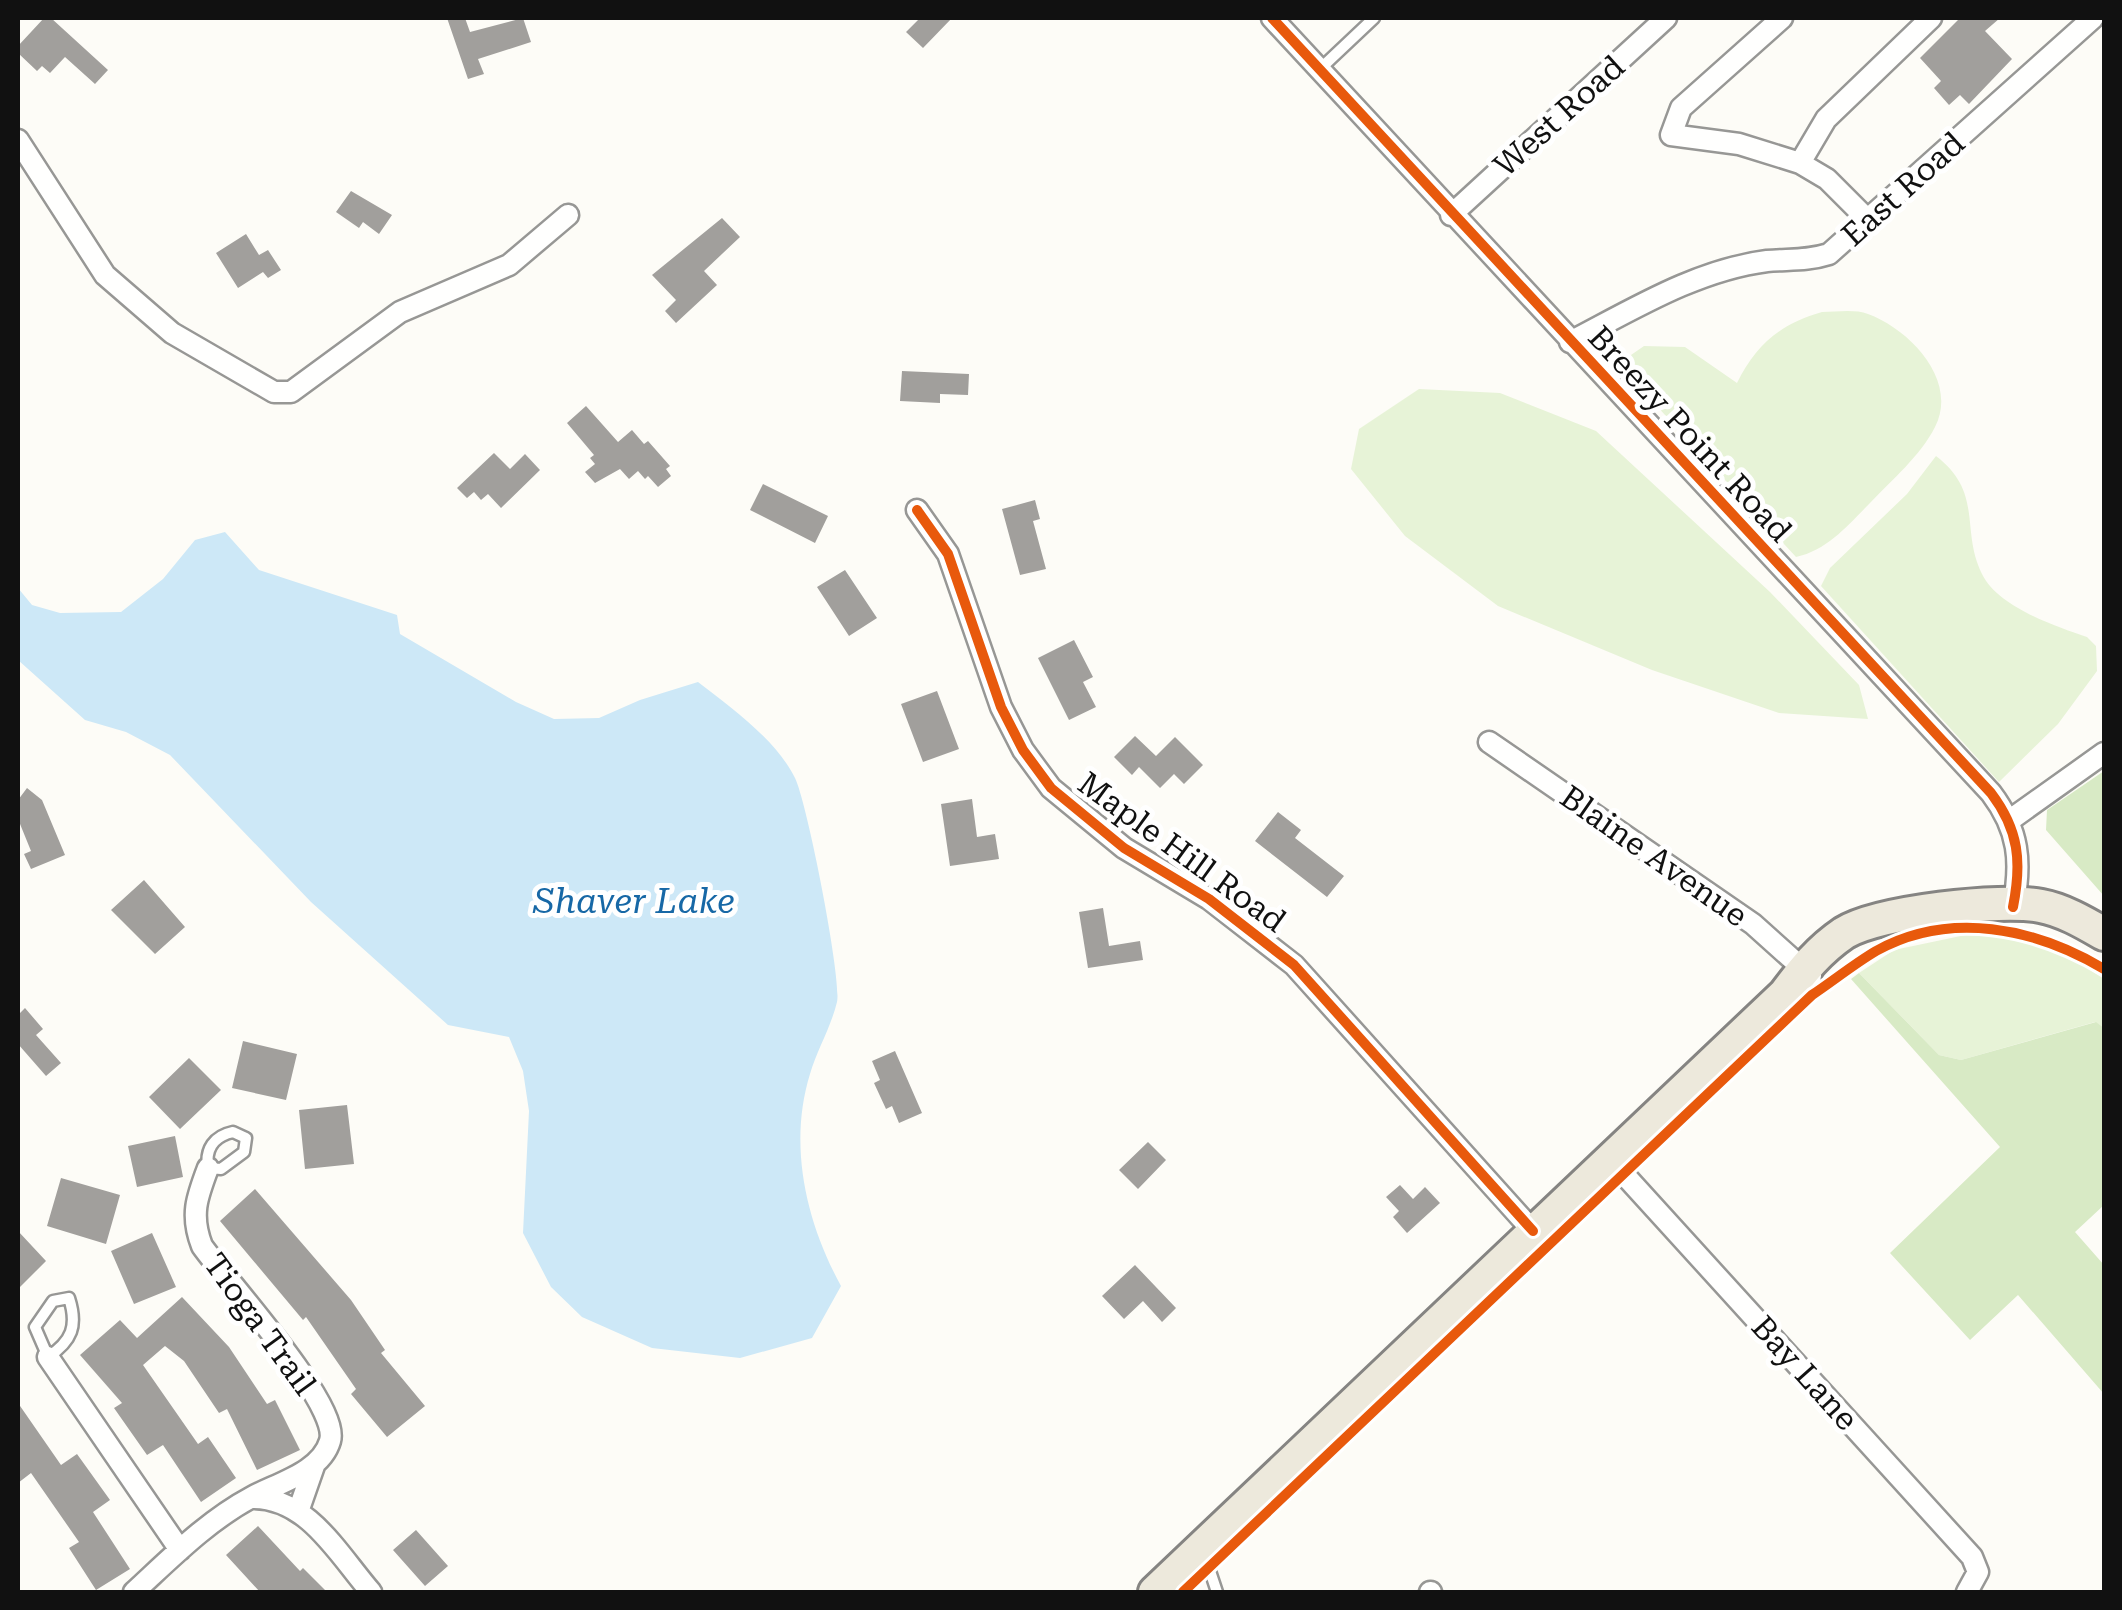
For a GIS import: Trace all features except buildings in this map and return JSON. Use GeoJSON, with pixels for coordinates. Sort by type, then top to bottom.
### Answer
{"type":"FeatureCollection","features":[{"type":"Feature","properties":{"kind":"main road"},"geometry":{"type":"LineString","coordinates":[[1155,1592],[1801,980],[1912,916],[1968,906],[2038,905],[2104,934]]}},
{"type":"Feature","properties":{"kind":"main road"},"geometry":{"type":"LineString","coordinates":[[2012,907],[2104,956]]}},
{"type":"Feature","properties":{"kind":"street","name":"Breezy Point Road"},"geometry":{"type":"LineString","coordinates":[[1272,18],[1991,793],[2010,820],[2020,874],[2012,907]]}},
{"type":"Feature","properties":{"kind":"street","name":"West Road"},"geometry":{"type":"LineString","coordinates":[[1451,215],[1666,18]]}},
{"type":"Feature","properties":{"kind":"street"},"geometry":{"type":"LineString","coordinates":[[1782,18],[1681,108],[1671,135],[1770,151],[1800,162],[1828,179],[1870,222]]}},
{"type":"Feature","properties":{"kind":"street"},"geometry":{"type":"LineString","coordinates":[[1800,162],[1826,119],[1931,18]]}},
{"type":"Feature","properties":{"kind":"street","name":"East Road"},"geometry":{"type":"LineString","coordinates":[[1570,342],[1682,285],[1766,262],[1804,262],[1829,254],[1870,222],[2092,18]]}},
{"type":"Feature","properties":{"kind":"street"},"geometry":{"type":"LineString","coordinates":[[18,140],[105,276],[172,333],[274,392],[291,392],[331,367],[400,312],[510,265],[568,216]]}},
{"type":"Feature","properties":{"kind":"street","name":"Maple Hill Road"},"geometry":{"type":"LineString","coordinates":[[917,510],[948,554],[1000,707],[1023,750],[1052,788],[1111,838],[1209,899],[1294,965],[1532,1231]]}},
{"type":"Feature","properties":{"kind":"street","name":"Blaine Avenue"},"geometry":{"type":"LineString","coordinates":[[1489,742],[1753,924],[1801,980]]}},
{"type":"Feature","properties":{"kind":"street"},"geometry":{"type":"LineString","coordinates":[[2010,820],[2104,753]]}},
{"type":"Feature","properties":{"kind":"street","name":"Bay Lane"},"geometry":{"type":"LineString","coordinates":[[1610,1159],[1972,1557],[1978,1572],[1967,1592]]}},
{"type":"Feature","properties":{"kind":"street","name":"Tioga Trail"},"geometry":{"type":"LineString","coordinates":[[208,1168],[198,1186],[194,1226],[214,1264],[291,1358],[330,1425],[330,1441],[314,1466]]}},
{"type":"Feature","properties":{"kind":"street"},"geometry":{"type":"LineString","coordinates":[[48,1357],[180,1550]]}},
{"type":"Feature","properties":{"kind":"street"},"geometry":{"type":"LineString","coordinates":[[134,1592],[180,1550],[250,1498],[314,1466]]}},
{"type":"Feature","properties":{"kind":"street"},"geometry":{"type":"LineString","coordinates":[[299,1509],[314,1466]]}},
{"type":"Feature","properties":{"kind":"street"},"geometry":{"type":"LineString","coordinates":[[250,1498],[282,1501],[299,1509],[371,1592]]}},
{"type":"Feature","properties":{"kind":"lane"},"geometry":{"type":"LineString","coordinates":[[1319,69],[1374,18]]}},
{"type":"Feature","properties":{"kind":"lane"},"geometry":{"type":"LineString","coordinates":[[69,1298],[74,1315],[72,1333],[48,1357],[36,1328],[54,1301],[69,1298]]}},
{"type":"Feature","properties":{"kind":"lane"},"geometry":{"type":"LineString","coordinates":[[1196,1554],[1210,1568],[1217,1592]]}},
{"type":"Feature","properties":{"kind":"green space"},"geometry":{"type":"Polygon","coordinates":[[[1822,312],[1863,312],[1899,331],[1926,358],[1940,392],[1941,409],[1929,437],[1897,476],[1837,536],[1796,557],[1618,364],[1644,346],[1685,347],[1737,383],[1752,358],[1771,338],[1822,312]]]}},
{"type":"Feature","properties":{"kind":"green space"},"geometry":{"type":"Polygon","coordinates":[[[1419,389],[1500,393],[1596,431],[1770,592],[1859,685],[1868,719],[1779,713],[1652,670],[1498,606],[1405,536],[1351,469],[1359,429],[1419,389]]]}},
{"type":"Feature","properties":{"kind":"green space"},"geometry":{"type":"Polygon","coordinates":[[[1936,456],[1951,470],[1966,498],[1976,558],[1990,586],[2014,606],[2087,637],[2096,646],[2097,671],[2058,724],[1999,782],[1821,586],[1830,568],[1907,494],[1936,456]]]}},
{"type":"Feature","properties":{"kind":"green space"},"geometry":{"type":"Polygon","coordinates":[[[2104,771],[2104,896],[2046,830],[2047,810],[2104,771]]]}},
{"type":"Feature","properties":{"kind":"green space"},"geometry":{"type":"Polygon","coordinates":[[[1975,933],[2043,946],[2104,979],[2104,1028],[2095,1022],[1961,1060],[1939,1055],[1859,973],[1894,950],[1975,933]]]}},
{"type":"Feature","properties":{"kind":"green space"},"geometry":{"type":"Polygon","coordinates":[[[1859,973],[1939,1055],[1961,1060],[2096,1022],[2104,1028],[2104,1205],[2075,1232],[2104,1265],[2104,1394],[2018,1295],[1970,1340],[1890,1253],[2000,1147],[1851,979],[1859,973]]]}},
{"type":"Feature","properties":{"kind":"water","name":"Shaver Lake"},"geometry":{"type":"Polygon","coordinates":[[[225,532],[259,570],[397,615],[400,634],[516,702],[554,719],[599,718],[698,682],[752,726],[787,764],[795,778],[815,853],[837,987],[837,1002],[810,1074],[801,1128],[804,1183],[810,1210],[841,1286],[812,1338],[740,1358],[652,1348],[582,1317],[551,1287],[523,1233],[529,1111],[523,1071],[509,1037],[448,1025],[311,902],[170,755],[126,732],[85,720],[18,660],[18,588],[32,605],[60,613],[121,612],[163,579],[195,540],[225,532]]]}},
{"type":"Feature","properties":{"kind":"cycle path"},"geometry":{"type":"LineString","coordinates":[[1272,18],[1991,793],[2008,820],[2016,847],[2013,907]]}},
{"type":"Feature","properties":{"kind":"cycle path"},"geometry":{"type":"LineString","coordinates":[[917,510],[948,554],[1001,707],[1023,750],[1051,788],[1124,848],[1209,899],[1294,965],[1533,1231]]}},
{"type":"Feature","properties":{"kind":"cycle path"},"geometry":{"type":"LineString","coordinates":[[1183,1592],[1812,995],[1860,961],[1904,938],[1962,928],[2021,934],[2104,969]]}}]}
